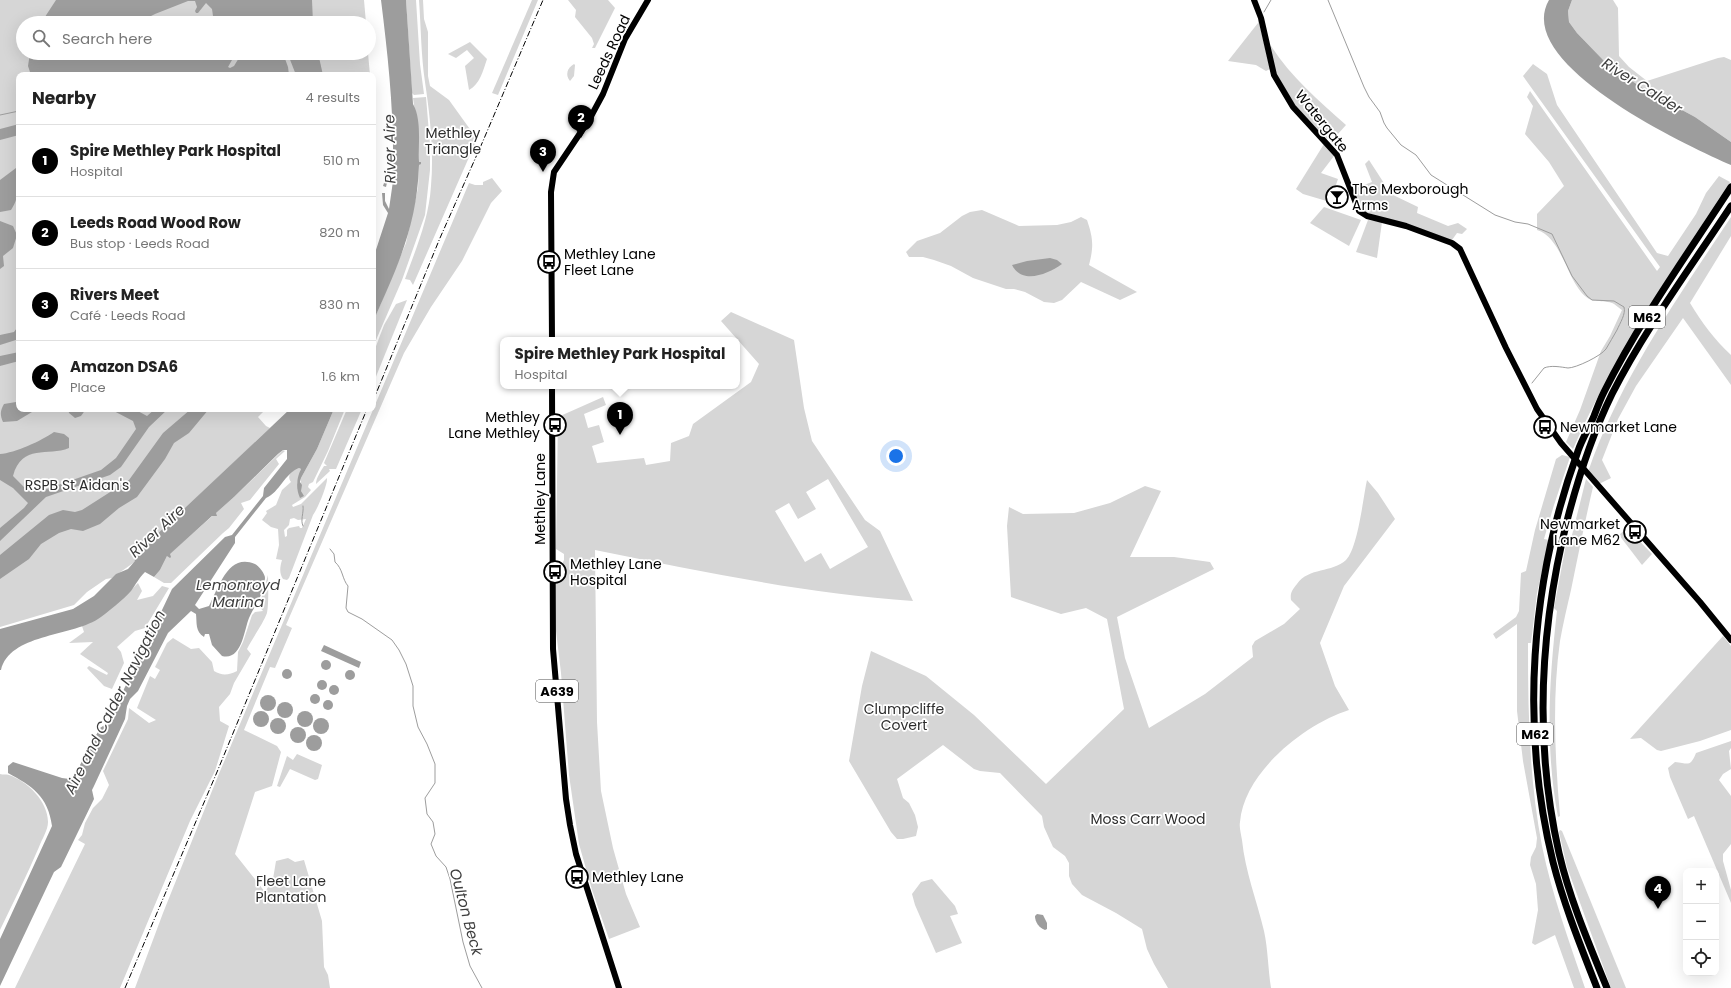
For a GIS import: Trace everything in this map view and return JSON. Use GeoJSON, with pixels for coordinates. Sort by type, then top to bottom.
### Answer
{"type":"FeatureCollection","features":[{"type":"Feature","properties":{"kind":"highway","name":"M62"},"geometry":{"type":"LineString","coordinates":[[1597,988],[1570,919],[1553,862],[1540,789],[1533,700],[1538,613],[1549,551],[1578,450],[1602,394],[1665,286],[1730,189]]}},
{"type":"Feature","properties":{"kind":"highway","name":"M62"},"geometry":{"type":"LineString","coordinates":[[1607,988],[1572,901],[1560,854],[1552,812],[1544,738],[1543,696],[1544,659],[1550,605],[1560,551],[1577,485],[1585,459],[1610,400],[1636,351],[1731,206]]}},
{"type":"Feature","properties":{"kind":"main road","name":"Leeds Road"},"geometry":{"type":"LineString","coordinates":[[552,337],[551,192],[554,172],[589,120],[603,94],[626,39],[648,0]]}},
{"type":"Feature","properties":{"kind":"main road","name":"Watergate"},"geometry":{"type":"LineString","coordinates":[[1254,0],[1261,18],[1274,75],[1293,107],[1337,155],[1359,211],[1367,216],[1406,226],[1452,243],[1460,249],[1506,348],[1537,410],[1561,443],[1705,607],[1731,640]]}},
{"type":"Feature","properties":{"kind":"main road","name":"Methley Lane"},"geometry":{"type":"LineString","coordinates":[[552,389],[553,649],[566,799],[576,854],[619,988]]}},
{"type":"Feature","properties":{"kind":"green space","name":"RSPB St Aidan's"},"geometry":{"type":"Polygon","coordinates":[[[0,0],[364,0],[365,16],[16,16],[16,60],[369,60],[370,72],[16,72],[16,412],[263,412],[258,417],[266,426],[270,428],[152,539],[138,547],[136,561],[112,578],[106,579],[87,592],[74,605],[0,627],[0,0]]]}},
{"type":"Feature","properties":{"kind":"green space"},"geometry":{"type":"Polygon","coordinates":[[[406,0],[416,0],[420,64],[424,94],[414,95],[412,93],[406,0]]]}},
{"type":"Feature","properties":{"kind":"green space","name":"Methley Triangle"},"geometry":{"type":"Polygon","coordinates":[[[419,0],[423,0],[424,19],[428,32],[428,76],[430,86],[449,100],[477,139],[413,285],[410,280],[405,279],[425,222],[430,198],[432,173],[431,134],[423,62],[419,0]]]}},
{"type":"Feature","properties":{"kind":"green space"},"geometry":{"type":"Polygon","coordinates":[[[532,0],[538,0],[498,95],[492,93],[532,0]]]}},
{"type":"Feature","properties":{"kind":"green space"},"geometry":{"type":"Polygon","coordinates":[[[568,0],[608,0],[615,8],[595,48],[592,48],[594,44],[592,38],[575,17],[576,10],[568,0]]]}},
{"type":"Feature","properties":{"kind":"green space"},"geometry":{"type":"Polygon","coordinates":[[[1572,0],[1613,0],[1618,8],[1619,56],[1629,67],[1647,81],[1718,58],[1724,57],[1731,60],[1731,142],[1695,117],[1647,91],[1608,65],[1577,33],[1569,22],[1568,11],[1572,0]]]}},
{"type":"Feature","properties":{"kind":"green space"},"geometry":{"type":"Polygon","coordinates":[[[1258,18],[1270,69],[1266,71],[1256,65],[1228,61],[1258,23],[1258,18]]]}},
{"type":"Feature","properties":{"kind":"green space"},"geometry":{"type":"Polygon","coordinates":[[[470,42],[487,59],[478,81],[469,90],[465,66],[474,58],[467,50],[456,58],[448,54],[470,42]]]}},
{"type":"Feature","properties":{"kind":"green space"},"geometry":{"type":"Polygon","coordinates":[[[1271,46],[1296,78],[1346,125],[1337,135],[1334,133],[1327,139],[1299,110],[1290,98],[1276,74],[1271,46]]]}},
{"type":"Feature","properties":{"kind":"green space"},"geometry":{"type":"Polygon","coordinates":[[[574,64],[574,76],[570,81],[568,72],[574,64]]]}},
{"type":"Feature","properties":{"kind":"green space"},"geometry":{"type":"Polygon","coordinates":[[[1533,64],[1547,74],[1557,105],[1657,253],[1668,256],[1696,214],[1706,193],[1719,176],[1730,182],[1626,345],[1589,414],[1573,449],[1566,442],[1580,410],[1601,351],[1622,310],[1612,303],[1592,300],[1585,296],[1571,276],[1557,248],[1545,234],[1537,230],[1537,214],[1564,186],[1549,162],[1525,134],[1533,106],[1527,97],[1530,91],[1657,271],[1660,267],[1523,76],[1533,64]]]}},
{"type":"Feature","properties":{"kind":"green space"},"geometry":{"type":"Polygon","coordinates":[[[426,97],[430,145],[430,170],[425,215],[402,280],[376,340],[376,315],[406,243],[418,188],[419,165],[421,163],[419,162],[419,142],[413,98],[426,97]]]}},
{"type":"Feature","properties":{"kind":"green space"},"geometry":{"type":"Polygon","coordinates":[[[1324,144],[1334,156],[1321,173],[1338,179],[1330,202],[1303,194],[1296,189],[1324,144]]]}},
{"type":"Feature","properties":{"kind":"green space"},"geometry":{"type":"Polygon","coordinates":[[[1369,160],[1391,194],[1418,207],[1417,213],[1448,226],[1458,223],[1467,229],[1462,234],[1457,233],[1452,240],[1365,212],[1360,206],[1353,189],[1372,182],[1365,164],[1369,160]]]}},
{"type":"Feature","properties":{"kind":"green space","name":"Fleet Lane Plantation"},"geometry":{"type":"Polygon","coordinates":[[[492,178],[502,191],[491,203],[462,261],[431,307],[404,353],[286,625],[292,628],[275,668],[270,667],[244,730],[277,746],[281,752],[272,786],[255,792],[235,854],[265,892],[273,879],[276,861],[288,858],[295,862],[304,860],[322,921],[324,967],[328,975],[330,988],[135,988],[163,913],[218,776],[372,412],[376,412],[376,403],[469,183],[483,185],[483,182],[492,178]]]}},
{"type":"Feature","properties":{"kind":"green space"},"geometry":{"type":"Polygon","coordinates":[[[1324,207],[1361,220],[1349,246],[1310,223],[1324,207]]]}},
{"type":"Feature","properties":{"kind":"green space"},"geometry":{"type":"Polygon","coordinates":[[[982,210],[1019,226],[1057,225],[1071,222],[1081,217],[1087,220],[1091,232],[1092,242],[1092,252],[1089,265],[1137,292],[1120,300],[1081,282],[1062,300],[1054,303],[1044,302],[1025,292],[1014,289],[1006,289],[973,278],[951,266],[934,260],[923,257],[909,257],[906,252],[917,241],[940,233],[962,216],[970,212],[982,210]]]}},
{"type":"Feature","properties":{"kind":"green space"},"geometry":{"type":"Polygon","coordinates":[[[1731,217],[1731,236],[1690,303],[1719,343],[1731,355],[1731,385],[1683,318],[1636,386],[1618,419],[1602,460],[1611,478],[1599,484],[1588,472],[1616,404],[1670,309],[1731,217]]]}},
{"type":"Feature","properties":{"kind":"green space"},"geometry":{"type":"Polygon","coordinates":[[[1368,220],[1382,222],[1377,258],[1356,252],[1368,220]]]}},
{"type":"Feature","properties":{"kind":"green space"},"geometry":{"type":"Polygon","coordinates":[[[407,300],[376,377],[376,346],[384,325],[396,304],[407,300]]]}},
{"type":"Feature","properties":{"kind":"green space"},"geometry":{"type":"Polygon","coordinates":[[[731,312],[794,340],[804,408],[812,441],[865,520],[880,531],[913,601],[833,593],[753,581],[595,550],[597,722],[601,791],[613,848],[626,894],[640,927],[609,939],[592,890],[579,844],[569,775],[561,673],[556,631],[556,577],[564,560],[564,554],[556,549],[558,417],[603,397],[606,405],[584,414],[588,428],[599,425],[604,442],[592,446],[597,463],[644,458],[646,465],[670,461],[671,443],[689,436],[693,424],[751,382],[759,364],[740,342],[740,337],[735,337],[721,321],[731,312]],[[828,479],[806,492],[816,509],[798,519],[789,503],[775,511],[805,562],[821,553],[830,569],[868,547],[828,479]]]}},
{"type":"Feature","properties":{"kind":"green space"},"geometry":{"type":"Polygon","coordinates":[[[333,412],[344,412],[328,451],[313,482],[309,484],[308,487],[311,490],[305,497],[292,505],[293,507],[301,504],[327,478],[322,497],[313,515],[287,580],[283,579],[280,572],[282,560],[276,559],[279,545],[278,529],[271,527],[262,520],[267,513],[266,511],[276,505],[282,490],[291,482],[289,475],[294,470],[299,468],[301,469],[297,483],[302,495],[301,478],[317,449],[333,412]],[[290,519],[289,525],[284,530],[285,537],[287,536],[287,530],[289,528],[299,526],[302,528],[306,519],[290,519]]]}},
{"type":"Feature","properties":{"kind":"green space"},"geometry":{"type":"Polygon","coordinates":[[[346,412],[361,412],[336,469],[329,469],[330,471],[316,484],[321,470],[324,466],[327,466],[324,463],[346,412]]]}},
{"type":"Feature","properties":{"kind":"green space"},"geometry":{"type":"Polygon","coordinates":[[[283,450],[285,451],[276,459],[279,464],[250,500],[241,503],[244,509],[229,528],[171,583],[164,583],[154,577],[160,570],[167,556],[234,497],[283,450]]]}},
{"type":"Feature","properties":{"kind":"green space"},"geometry":{"type":"Polygon","coordinates":[[[1562,455],[1570,457],[1544,539],[1549,540],[1537,593],[1531,643],[1528,643],[1530,745],[1534,796],[1546,864],[1567,935],[1585,988],[1574,988],[1555,935],[1535,945],[1532,943],[1538,910],[1536,884],[1530,865],[1531,857],[1536,847],[1537,838],[1523,761],[1517,711],[1517,624],[1496,639],[1493,634],[1516,617],[1519,611],[1521,573],[1526,571],[1535,530],[1556,459],[1562,455]]]}},
{"type":"Feature","properties":{"kind":"green space"},"geometry":{"type":"Polygon","coordinates":[[[1586,479],[1593,487],[1562,628],[1557,663],[1555,728],[1560,816],[1558,817],[1551,765],[1550,740],[1550,688],[1557,611],[1554,608],[1567,539],[1571,539],[1586,479]]]}},
{"type":"Feature","properties":{"kind":"green space","name":"Moss Carr Wood"},"geometry":{"type":"Polygon","coordinates":[[[1367,480],[1378,493],[1395,519],[1344,586],[1320,643],[1335,686],[1349,710],[1314,726],[1296,738],[1280,752],[1265,768],[1253,785],[1244,803],[1240,822],[1240,831],[1246,863],[1265,938],[1271,988],[1168,988],[1147,949],[1142,929],[1082,895],[1072,884],[1069,876],[1069,863],[1065,856],[1053,847],[1044,827],[1042,816],[1000,773],[974,769],[943,745],[897,779],[903,798],[909,803],[915,815],[918,827],[916,836],[897,839],[891,832],[849,761],[862,686],[871,651],[926,676],[974,715],[1046,784],[1124,709],[1107,619],[1086,608],[1061,614],[1011,597],[1007,526],[1009,507],[1023,514],[1074,513],[1110,503],[1145,486],[1161,491],[1130,557],[1174,557],[1210,562],[1214,569],[1117,617],[1125,658],[1149,728],[1205,694],[1253,657],[1252,646],[1255,641],[1284,624],[1300,609],[1291,600],[1291,595],[1294,588],[1302,579],[1314,572],[1334,567],[1346,560],[1354,545],[1357,534],[1367,480]]]}},
{"type":"Feature","properties":{"kind":"green space"},"geometry":{"type":"Polygon","coordinates":[[[1627,528],[1652,554],[1642,565],[1619,535],[1627,528]]]}},
{"type":"Feature","properties":{"kind":"green space"},"geometry":{"type":"Polygon","coordinates":[[[268,575],[267,613],[247,649],[251,654],[234,683],[230,694],[219,707],[220,721],[229,726],[215,771],[190,821],[120,988],[15,988],[85,844],[78,840],[82,835],[85,823],[93,808],[102,799],[109,785],[103,771],[128,719],[129,708],[149,723],[156,720],[137,708],[150,676],[155,679],[160,670],[155,667],[167,643],[173,638],[191,649],[199,648],[212,662],[214,671],[217,673],[226,674],[237,671],[238,652],[252,615],[255,612],[263,611],[259,606],[268,575]]]}},
{"type":"Feature","properties":{"kind":"green space"},"geometry":{"type":"Polygon","coordinates":[[[138,583],[142,591],[137,600],[153,596],[162,586],[169,588],[145,628],[135,631],[117,647],[121,652],[124,663],[112,689],[104,686],[87,668],[89,666],[107,675],[108,673],[80,654],[93,642],[69,643],[84,632],[82,626],[125,596],[138,583]]]}},
{"type":"Feature","properties":{"kind":"green space"},"geometry":{"type":"Polygon","coordinates":[[[1723,636],[1731,646],[1731,730],[1700,741],[1661,751],[1657,750],[1641,738],[1630,739],[1723,636]]]}},
{"type":"Feature","properties":{"kind":"green space"},"geometry":{"type":"Polygon","coordinates":[[[1731,741],[1731,748],[1729,751],[1731,769],[1723,774],[1719,780],[1731,796],[1731,844],[1723,854],[1723,861],[1731,890],[1731,903],[1719,875],[1719,868],[1716,868],[1694,816],[1688,819],[1670,777],[1668,768],[1675,762],[1686,764],[1690,763],[1696,753],[1731,741]]]}},
{"type":"Feature","properties":{"kind":"green space"},"geometry":{"type":"Polygon","coordinates":[[[297,754],[322,765],[318,779],[315,780],[290,769],[280,787],[277,786],[287,756],[293,760],[297,754]]]}},
{"type":"Feature","properties":{"kind":"green space"},"geometry":{"type":"Polygon","coordinates":[[[0,774],[16,778],[35,793],[40,799],[47,814],[48,825],[0,930],[0,774]]]}},
{"type":"Feature","properties":{"kind":"green space"},"geometry":{"type":"Polygon","coordinates":[[[1560,830],[1562,831],[1626,988],[1611,988],[1567,867],[1559,832],[1560,830]]]}},
{"type":"Feature","properties":{"kind":"green space"},"geometry":{"type":"Polygon","coordinates":[[[932,879],[955,906],[958,914],[950,916],[962,943],[936,953],[915,905],[912,894],[921,882],[932,879]]]}},
{"type":"Feature","properties":{"kind":"water"},"geometry":{"type":"Polygon","coordinates":[[[56,0],[312,0],[313,16],[213,16],[212,9],[206,3],[198,13],[196,13],[195,11],[197,7],[195,1],[188,1],[151,16],[46,16],[56,0]]]}},
{"type":"Feature","properties":{"kind":"water"},"geometry":{"type":"Polygon","coordinates":[[[381,0],[406,0],[413,104],[418,117],[419,162],[421,162],[421,164],[419,165],[414,208],[410,227],[398,265],[376,315],[376,250],[388,213],[383,205],[382,193],[385,193],[385,201],[389,209],[394,174],[393,172],[388,178],[386,187],[383,186],[387,174],[393,168],[393,126],[381,0]]]}},
{"type":"Feature","properties":{"kind":"water","name":"River Calder"},"geometry":{"type":"Polygon","coordinates":[[[1549,0],[1572,0],[1568,11],[1569,22],[1577,33],[1608,65],[1647,91],[1695,117],[1731,142],[1731,165],[1644,121],[1610,99],[1579,75],[1556,50],[1544,25],[1549,0]]]}},
{"type":"Feature","properties":{"kind":"water"},"geometry":{"type":"Polygon","coordinates":[[[29,60],[232,60],[228,67],[230,68],[234,66],[238,60],[285,60],[289,72],[30,72],[28,66],[29,60]]]}},
{"type":"Feature","properties":{"kind":"water"},"geometry":{"type":"Polygon","coordinates":[[[290,60],[320,60],[322,72],[295,72],[290,60]]]}},
{"type":"Feature","properties":{"kind":"water"},"geometry":{"type":"Polygon","coordinates":[[[16,125],[16,136],[0,140],[0,129],[16,125]]]}},
{"type":"Feature","properties":{"kind":"water"},"geometry":{"type":"Polygon","coordinates":[[[16,168],[16,199],[14,205],[11,210],[0,212],[0,180],[16,168]]]}},
{"type":"Feature","properties":{"kind":"water"},"geometry":{"type":"Polygon","coordinates":[[[0,221],[13,226],[16,233],[16,238],[13,248],[3,256],[4,266],[0,269],[0,221]]]}},
{"type":"Feature","properties":{"kind":"water"},"geometry":{"type":"Polygon","coordinates":[[[1050,258],[1057,260],[1062,264],[1050,271],[1036,276],[1022,275],[1016,271],[1012,265],[1027,261],[1050,258]]]}},
{"type":"Feature","properties":{"kind":"water"},"geometry":{"type":"Polygon","coordinates":[[[16,329],[16,340],[0,345],[0,335],[14,332],[16,329]]]}},
{"type":"Feature","properties":{"kind":"water"},"geometry":{"type":"Polygon","coordinates":[[[16,353],[16,362],[0,366],[0,356],[16,353]]]}},
{"type":"Feature","properties":{"kind":"water"},"geometry":{"type":"Polygon","coordinates":[[[16,402],[16,412],[32,412],[17,421],[3,422],[1,413],[4,404],[16,402]]]}},
{"type":"Feature","properties":{"kind":"water"},"geometry":{"type":"Polygon","coordinates":[[[84,412],[81,416],[75,418],[69,413],[84,412]]]}},
{"type":"Feature","properties":{"kind":"water"},"geometry":{"type":"Polygon","coordinates":[[[116,412],[140,412],[147,416],[152,412],[165,412],[149,427],[121,467],[110,475],[46,497],[0,541],[0,528],[28,503],[13,488],[0,480],[0,454],[28,446],[54,432],[64,434],[69,438],[69,448],[29,455],[17,466],[13,476],[24,487],[41,491],[101,470],[116,458],[136,429],[133,421],[116,412]]]}},
{"type":"Feature","properties":{"kind":"water"},"geometry":{"type":"Polygon","coordinates":[[[188,412],[206,412],[189,433],[174,443],[165,459],[137,497],[119,508],[100,524],[83,531],[71,529],[59,533],[41,544],[29,559],[0,579],[0,555],[49,515],[63,510],[75,512],[82,510],[129,480],[163,433],[188,412]]]}},
{"type":"Feature","properties":{"kind":"water","name":"Lemonroyd Marina"},"geometry":{"type":"Polygon","coordinates":[[[287,412],[333,412],[317,449],[301,478],[301,491],[304,496],[300,498],[298,491],[297,480],[301,469],[299,468],[289,474],[275,492],[266,498],[235,537],[235,543],[195,605],[199,609],[209,606],[225,574],[238,563],[246,562],[255,564],[262,570],[265,578],[263,590],[249,618],[238,649],[234,654],[222,656],[212,645],[209,634],[205,634],[204,637],[201,635],[197,627],[196,614],[191,611],[168,633],[138,691],[130,699],[127,706],[125,719],[92,790],[94,799],[61,867],[54,872],[0,986],[0,939],[52,826],[47,807],[43,799],[38,793],[8,773],[8,766],[13,762],[62,778],[77,780],[81,773],[80,765],[100,728],[106,724],[118,705],[124,689],[150,637],[149,635],[172,589],[225,537],[232,535],[263,496],[264,488],[287,459],[287,450],[283,450],[278,454],[216,513],[217,516],[212,516],[170,554],[170,558],[167,556],[160,570],[154,577],[145,572],[128,594],[98,619],[72,630],[28,643],[16,649],[7,658],[0,670],[0,629],[73,609],[94,596],[116,574],[128,569],[135,561],[131,551],[152,539],[150,535],[152,534],[155,536],[169,523],[168,520],[171,521],[287,412]]]}},
{"type":"Feature","properties":{"kind":"water"},"geometry":{"type":"Polygon","coordinates":[[[324,645],[361,662],[359,668],[321,651],[324,645]]]}},
{"type":"Feature","properties":{"kind":"water"},"geometry":{"type":"Polygon","coordinates":[[[326,660],[331,665],[326,670],[321,665],[326,660]]]}},
{"type":"Feature","properties":{"kind":"water"},"geometry":{"type":"Polygon","coordinates":[[[287,669],[292,674],[287,679],[282,674],[287,669]]]}},
{"type":"Feature","properties":{"kind":"water"},"geometry":{"type":"Polygon","coordinates":[[[350,670],[355,675],[350,680],[345,675],[350,670]]]}},
{"type":"Feature","properties":{"kind":"water"},"geometry":{"type":"Polygon","coordinates":[[[322,680],[327,685],[322,690],[317,685],[322,680]]]}},
{"type":"Feature","properties":{"kind":"water"},"geometry":{"type":"Polygon","coordinates":[[[334,685],[339,690],[334,695],[329,690],[334,685]]]}},
{"type":"Feature","properties":{"kind":"water"},"geometry":{"type":"Polygon","coordinates":[[[315,694],[320,699],[315,704],[310,699],[315,694]]]}},
{"type":"Feature","properties":{"kind":"water"},"geometry":{"type":"Polygon","coordinates":[[[265,695],[271,695],[276,700],[274,709],[271,711],[265,711],[260,706],[260,700],[265,695]]]}},
{"type":"Feature","properties":{"kind":"water"},"geometry":{"type":"Polygon","coordinates":[[[328,700],[333,705],[328,710],[323,705],[328,700]]]}},
{"type":"Feature","properties":{"kind":"water"},"geometry":{"type":"Polygon","coordinates":[[[282,702],[288,702],[293,707],[291,716],[288,718],[282,718],[277,713],[277,707],[282,702]]]}},
{"type":"Feature","properties":{"kind":"water"},"geometry":{"type":"Polygon","coordinates":[[[258,711],[264,711],[269,716],[267,725],[264,727],[258,727],[253,722],[253,716],[258,711]]]}},
{"type":"Feature","properties":{"kind":"water"},"geometry":{"type":"Polygon","coordinates":[[[302,711],[308,711],[313,716],[311,725],[308,727],[302,727],[297,722],[297,716],[302,711]]]}},
{"type":"Feature","properties":{"kind":"water"},"geometry":{"type":"Polygon","coordinates":[[[275,718],[281,718],[286,723],[284,732],[281,734],[275,734],[270,729],[270,723],[275,718]]]}},
{"type":"Feature","properties":{"kind":"water"},"geometry":{"type":"Polygon","coordinates":[[[318,718],[324,718],[329,723],[327,732],[324,734],[318,734],[313,729],[313,723],[318,718]]]}},
{"type":"Feature","properties":{"kind":"water"},"geometry":{"type":"Polygon","coordinates":[[[295,727],[301,727],[306,732],[304,741],[301,743],[295,743],[290,738],[290,732],[295,727]]]}},
{"type":"Feature","properties":{"kind":"water"},"geometry":{"type":"Polygon","coordinates":[[[311,735],[317,735],[322,740],[320,749],[317,751],[311,751],[306,746],[306,740],[311,735]]]}},
{"type":"Feature","properties":{"kind":"water"},"geometry":{"type":"Polygon","coordinates":[[[1037,914],[1043,915],[1047,923],[1047,929],[1045,930],[1041,928],[1038,924],[1035,916],[1037,914]]]}},
{"type":"Feature","properties":{"kind":"waterway"},"geometry":{"type":"LineString","coordinates":[[1264,12],[1271,0]]}},
{"type":"Feature","properties":{"kind":"waterway"},"geometry":{"type":"LineString","coordinates":[[1328,0],[1369,97],[1380,112],[1387,128],[1401,145],[1416,155],[1431,175],[1495,215],[1515,222],[1528,224],[1552,234],[1572,276],[1587,296],[1592,300],[1614,301],[1624,307],[1624,313],[1617,330],[1603,352],[1577,366],[1568,368],[1553,366],[1544,368],[1532,383]]}},
{"type":"Feature","properties":{"kind":"waterway"},"geometry":{"type":"LineString","coordinates":[[0,115],[16,112]]}},
{"type":"Feature","properties":{"kind":"waterway","name":"Oulton Beck"},"geometry":{"type":"LineString","coordinates":[[303,506],[303,526]]}},
{"type":"Feature","properties":{"kind":"waterway","name":"Oulton Beck"},"geometry":{"type":"LineString","coordinates":[[330,549],[334,554],[335,562],[340,568],[348,586],[346,608],[348,612],[362,619],[392,640],[406,664],[413,686],[413,706],[418,727],[435,764],[435,783],[425,798],[427,814],[433,822],[435,834],[431,844],[436,856],[446,867],[470,966],[482,988]]}},
{"type":"Feature","properties":{"kind":"railway"},"geometry":{"type":"LineString","coordinates":[[376,394],[440,238],[543,0]]}},
{"type":"Feature","properties":{"kind":"railway"},"geometry":{"type":"LineString","coordinates":[[125,988],[217,772],[366,412]]}},
{"type":"Feature","properties":{"kind":"place","name":"Leeds Road Wood Row"},"geometry":{"type":"Point","coordinates":[581,138]}},
{"type":"Feature","properties":{"kind":"place","name":"Rivers Meet"},"geometry":{"type":"Point","coordinates":[543,172]}},
{"type":"Feature","properties":{"kind":"place","name":"The Mexborough Arms"},"geometry":{"type":"Point","coordinates":[1337,197]}},
{"type":"Feature","properties":{"kind":"place","name":"Methley Lane Fleet Lane"},"geometry":{"type":"Point","coordinates":[549,262]}},
{"type":"Feature","properties":{"kind":"place","name":"Methley Lane Methley"},"geometry":{"type":"Point","coordinates":[555,425]}},
{"type":"Feature","properties":{"kind":"place","name":"Newmarket Lane"},"geometry":{"type":"Point","coordinates":[1545,427]}},
{"type":"Feature","properties":{"kind":"place","name":"Spire Methley Park Hospital"},"geometry":{"type":"Point","coordinates":[620,435]}},
{"type":"Feature","properties":{"kind":"place","name":"Newmarket Lane M62"},"geometry":{"type":"Point","coordinates":[1635,532]}},
{"type":"Feature","properties":{"kind":"place","name":"Methley Lane Hospital"},"geometry":{"type":"Point","coordinates":[555,572]}},
{"type":"Feature","properties":{"kind":"place","name":"Methley Lane"},"geometry":{"type":"Point","coordinates":[577,877]}},
{"type":"Feature","properties":{"kind":"place","name":"Amazon DSA6"},"geometry":{"type":"Point","coordinates":[1658,909]}},
{"type":"Feature","properties":{"kind":"water label","name":"River Aire"},"geometry":{"type":"Point","coordinates":[390,149]}},
{"type":"Feature","properties":{"kind":"water label","name":"River Aire"},"geometry":{"type":"Point","coordinates":[157,531]}},
{"type":"Feature","properties":{"kind":"water label","name":"Aire and Calder Navigation"},"geometry":{"type":"Point","coordinates":[115,702]}},
{"type":"Feature","properties":{"kind":"park label","name":"Clumpcliffe Covert"},"geometry":{"type":"Point","coordinates":[904,718]}}]}
